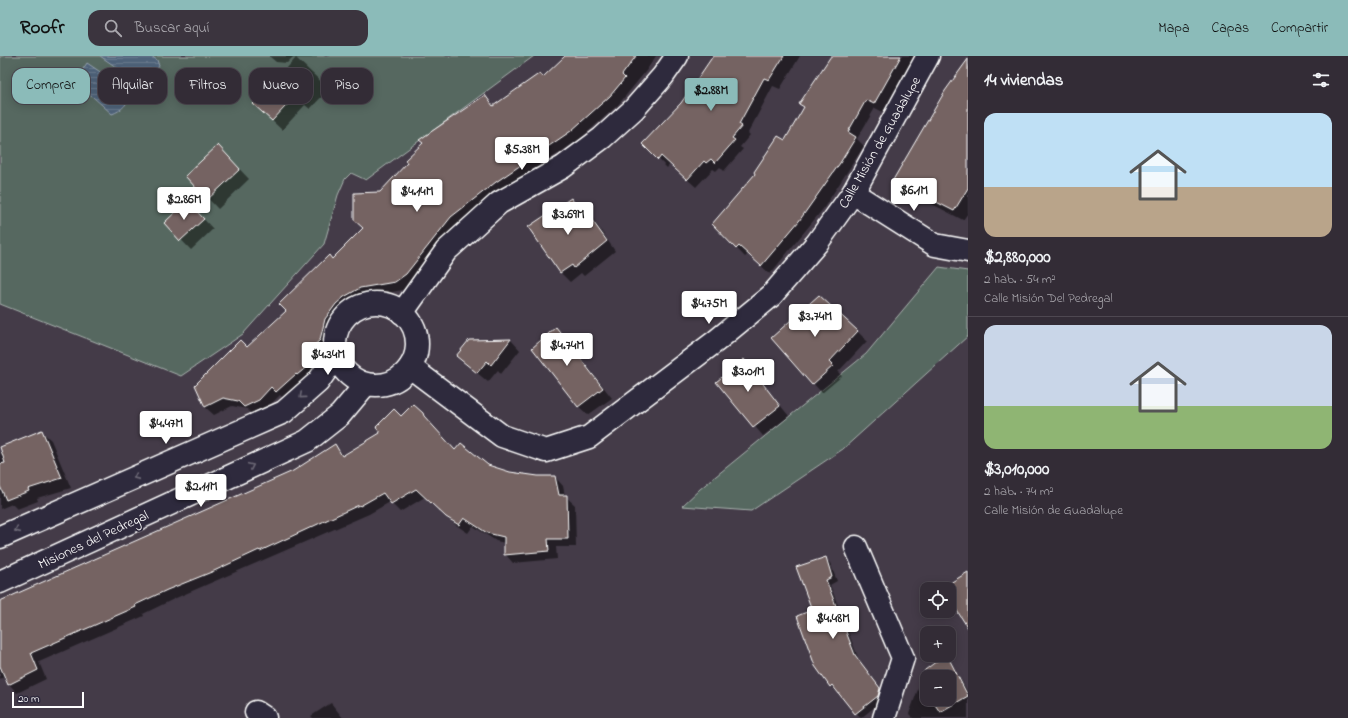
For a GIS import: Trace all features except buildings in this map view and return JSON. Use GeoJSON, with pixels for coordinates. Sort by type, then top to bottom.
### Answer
{"type":"FeatureCollection","features":[{"type":"Feature","properties":{"kind":"street"},"geometry":{"type":"LineString","coordinates":[[402,313],[446,251],[499,203],[563,167],[602,138],[634,109],[677,56]]}},
{"type":"Feature","properties":{"kind":"street","name":"Calle Misión de Guadalupe"},"geometry":{"type":"LineString","coordinates":[[410,367],[502,436],[546,451],[589,437],[716,341],[771,296],[817,243],[853,193],[928,56]]}},
{"type":"Feature","properties":{"kind":"street"},"geometry":{"type":"LineString","coordinates":[[853,193],[935,245],[968,251]]}},
{"type":"Feature","properties":{"kind":"street"},"geometry":{"type":"LineString","coordinates":[[378,303],[391,306],[402,313],[410,322],[416,338],[415,356],[410,367],[402,376],[391,382],[378,385],[366,384],[353,378],[343,368],[336,356],[335,343],[337,330],[344,319],[353,310],[365,305],[378,303]]}},
{"type":"Feature","properties":{"kind":"street"},"geometry":{"type":"LineString","coordinates":[[0,537],[284,412],[318,382],[336,356]]}},
{"type":"Feature","properties":{"kind":"street","name":"Misiones del Pedregal"},"geometry":{"type":"LineString","coordinates":[[0,582],[307,441],[340,415],[366,384]]}},
{"type":"Feature","properties":{"kind":"street"},"geometry":{"type":"LineString","coordinates":[[856,547],[903,658],[884,718]]}},
{"type":"Feature","properties":{"kind":"green space"},"geometry":{"type":"Polygon","coordinates":[[[0,56],[534,56],[366,180],[351,173],[345,179],[338,195],[324,244],[243,334],[181,376],[0,304],[0,56]]]}},
{"type":"Feature","properties":{"kind":"green space"},"geometry":{"type":"Polygon","coordinates":[[[939,267],[968,271],[968,336],[843,449],[751,511],[682,506],[700,489],[866,354],[939,267]]]}},
{"type":"Feature","properties":{"kind":"water"},"geometry":{"type":"Polygon","coordinates":[[[100,56],[151,56],[157,60],[159,66],[158,68],[118,68],[100,56]]]}},
{"type":"Feature","properties":{"kind":"water"},"geometry":{"type":"Polygon","coordinates":[[[87,63],[98,70],[98,102],[90,94],[90,68],[84,68],[87,63]]]}},
{"type":"Feature","properties":{"kind":"water"},"geometry":{"type":"Polygon","coordinates":[[[101,104],[126,104],[119,111],[112,114],[101,104]]]}}]}
